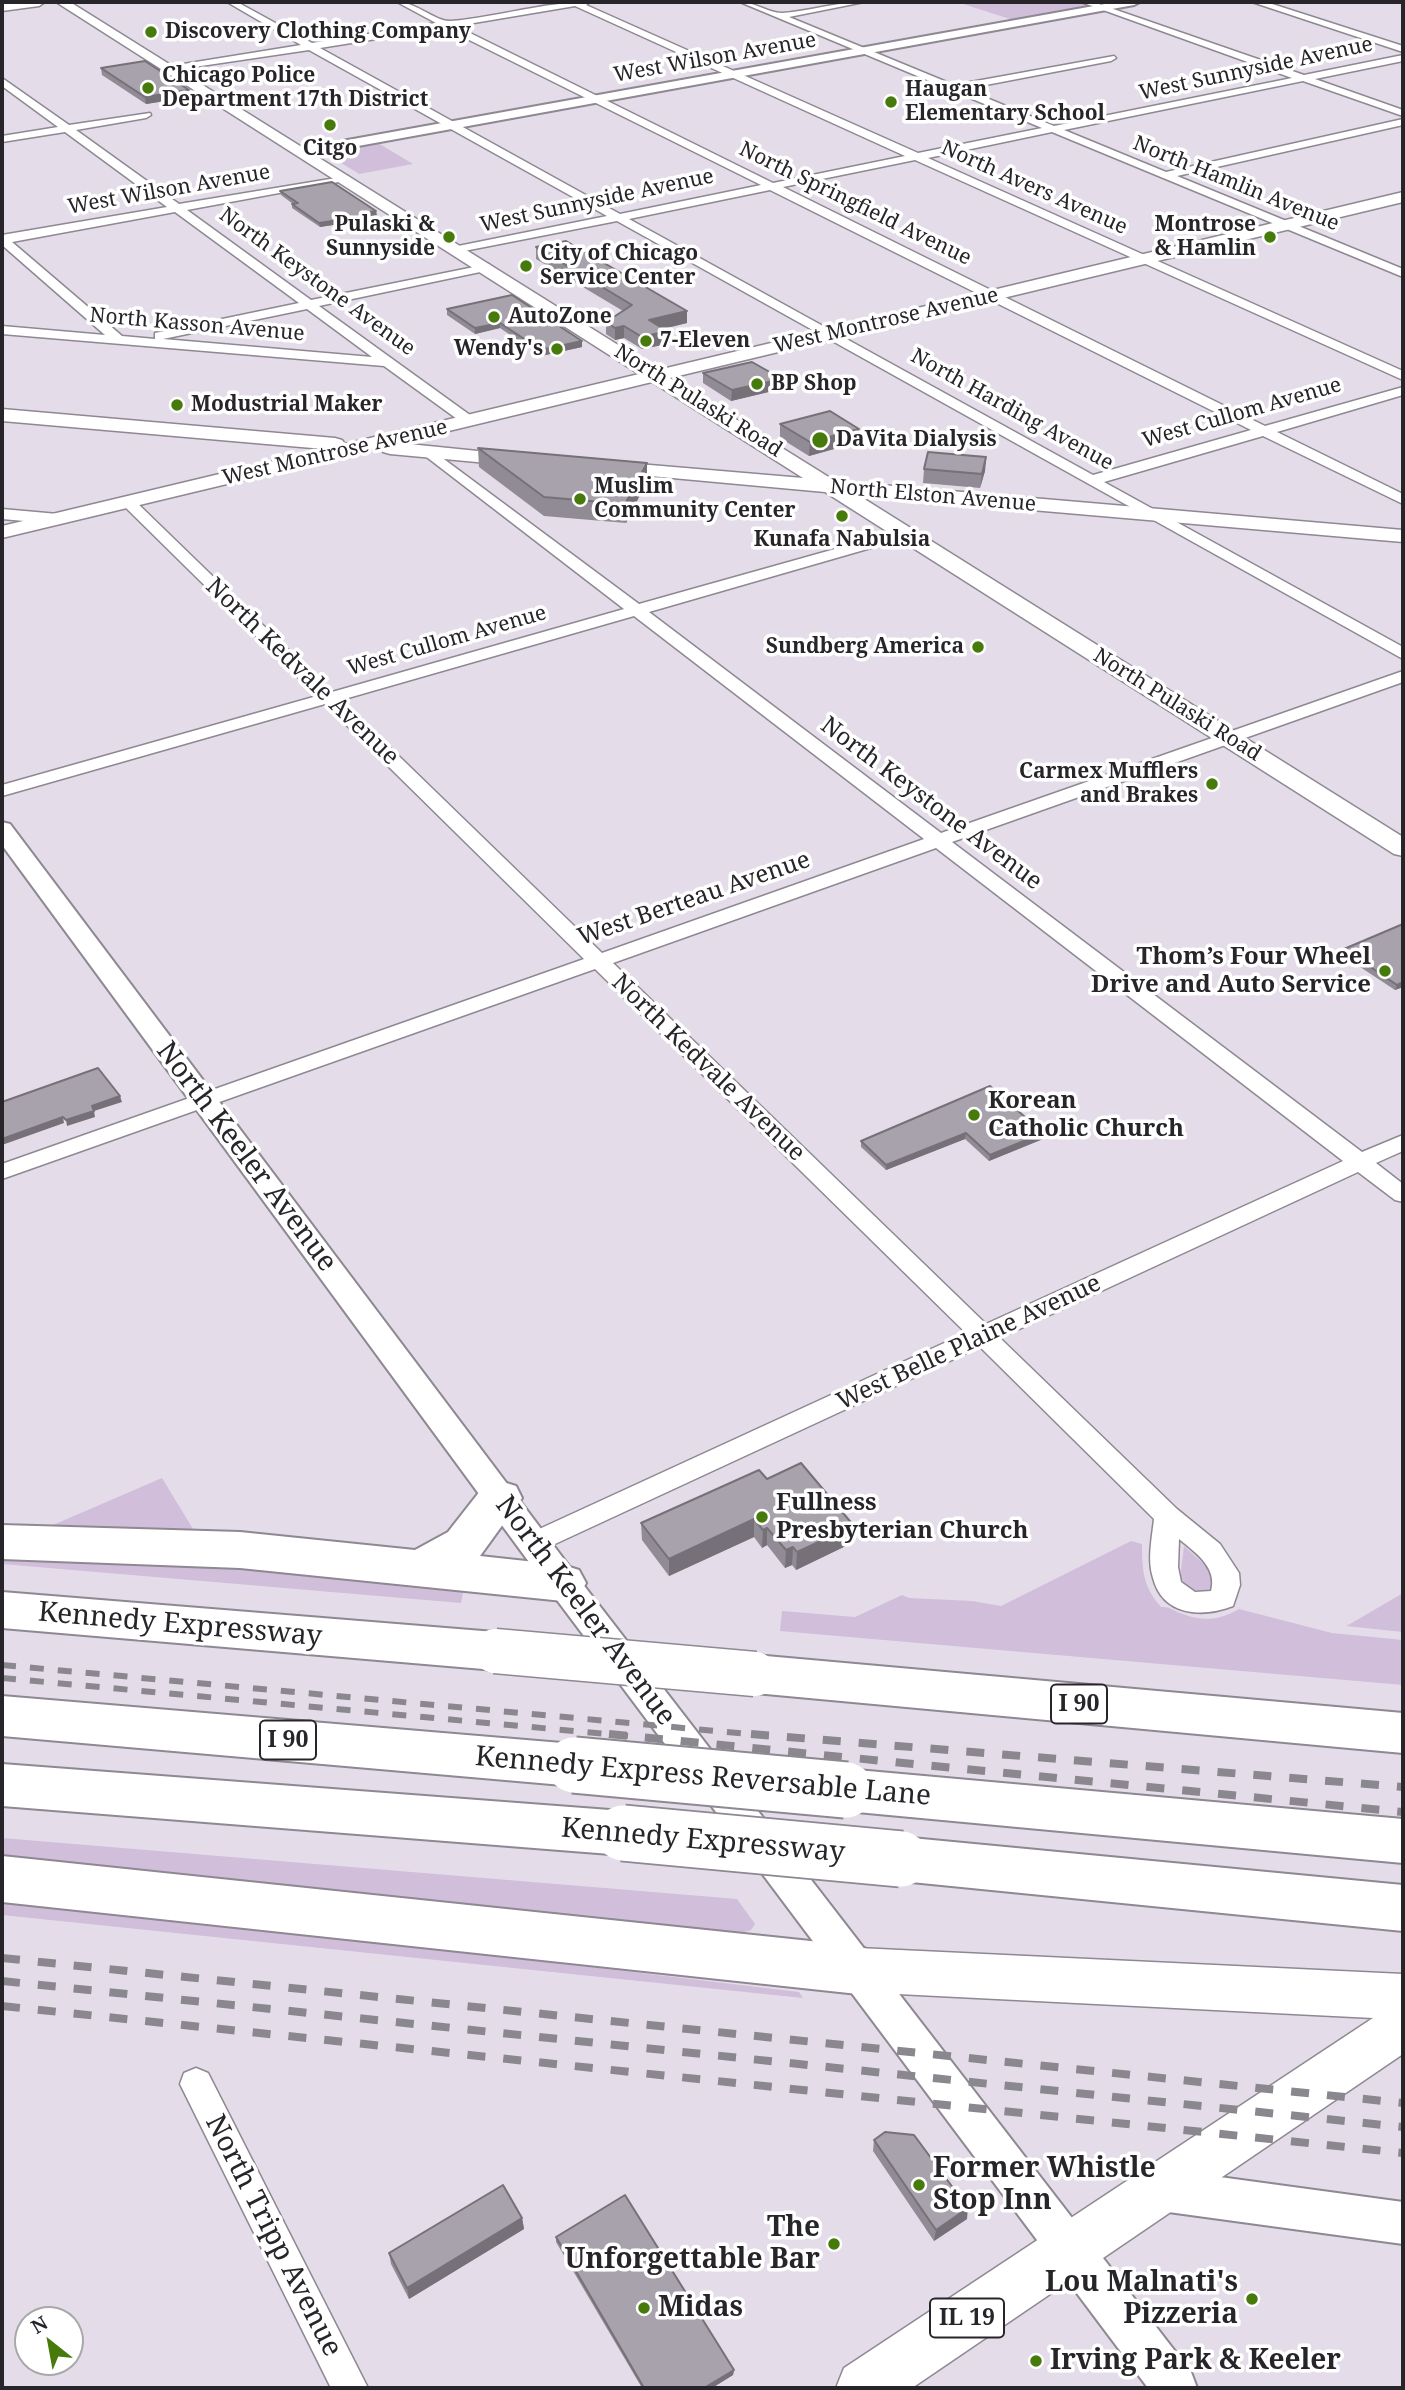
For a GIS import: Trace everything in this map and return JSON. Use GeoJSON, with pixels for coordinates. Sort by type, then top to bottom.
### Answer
{"type":"FeatureCollection","features":[{"type":"Feature","properties":{"kind":"highway"},"geometry":{"type":"LineString","coordinates":[[421,1568],[464,1545],[500,1498]]}},
{"type":"Feature","properties":{"kind":"highway"},"geometry":{"type":"LineString","coordinates":[[2,1542],[240,1550],[563,1583]]}},
{"type":"Feature","properties":{"kind":"highway","name":"Kennedy Expressway"},"geometry":{"type":"LineString","coordinates":[[2,1610],[495,1651],[1403,1733]]}},
{"type":"Feature","properties":{"kind":"highway","name":"Kennedy Express Reversable Lane"},"geometry":{"type":"LineString","coordinates":[[2,1716],[1403,1841]]}},
{"type":"Feature","properties":{"kind":"highway","name":"Kennedy Expressway"},"geometry":{"type":"LineString","coordinates":[[2,1785],[623,1833],[1403,1908]]}},
{"type":"Feature","properties":{"kind":"highway"},"geometry":{"type":"LineString","coordinates":[[2,1879],[858,1970]]}},
{"type":"Feature","properties":{"kind":"main road"},"geometry":{"type":"LineString","coordinates":[[2,7],[39,2]]}},
{"type":"Feature","properties":{"kind":"main road","name":"North Pulaski Road"},"geometry":{"type":"LineString","coordinates":[[62,2],[1403,848]]}},
{"type":"Feature","properties":{"kind":"main road","name":"West Montrose Avenue"},"geometry":{"type":"LineString","coordinates":[[2,533],[1403,197]]}},
{"type":"Feature","properties":{"kind":"main road"},"geometry":{"type":"LineString","coordinates":[[2,415],[536,461]]}},
{"type":"Feature","properties":{"kind":"main road","name":"North Elston Avenue"},"geometry":{"type":"LineString","coordinates":[[578,465],[1403,536]]}},
{"type":"Feature","properties":{"kind":"main road"},"geometry":{"type":"LineString","coordinates":[[858,1970],[1403,1997]]}},
{"type":"Feature","properties":{"kind":"main road","name":"IL 19"},"geometry":{"type":"LineString","coordinates":[[864,2388],[1403,2026]]}},
{"type":"Feature","properties":{"kind":"street","name":"North Harding Avenue"},"geometry":{"type":"LineString","coordinates":[[231,2],[1403,654]]}},
{"type":"Feature","properties":{"kind":"street","name":"North Springfield Avenue"},"geometry":{"type":"LineString","coordinates":[[401,2],[1403,500]]}},
{"type":"Feature","properties":{"kind":"street"},"geometry":{"type":"LineString","coordinates":[[172,69],[578,2]]}},
{"type":"Feature","properties":{"kind":"street","name":"North Avers Avenue"},"geometry":{"type":"LineString","coordinates":[[578,2],[1403,376]]}},
{"type":"Feature","properties":{"kind":"street","name":"North Hamlin Avenue"},"geometry":{"type":"LineString","coordinates":[[744,2],[1403,273]]}},
{"type":"Feature","properties":{"kind":"street"},"geometry":{"type":"LineString","coordinates":[[778,16],[860,2]]}},
{"type":"Feature","properties":{"kind":"street"},"geometry":{"type":"LineString","coordinates":[[1086,2],[1403,113]]}},
{"type":"Feature","properties":{"kind":"street","name":"West Wilson Avenue"},"geometry":{"type":"LineString","coordinates":[[303,152],[1133,2]]}},
{"type":"Feature","properties":{"kind":"street"},"geometry":{"type":"LineString","coordinates":[[1257,2],[1403,50]]}},
{"type":"Feature","properties":{"kind":"street"},"geometry":{"type":"LineString","coordinates":[[954,88],[1111,58]]}},
{"type":"Feature","properties":{"kind":"street","name":"West Sunnyside Avenue"},"geometry":{"type":"LineString","coordinates":[[458,250],[1403,58]]}},
{"type":"Feature","properties":{"kind":"street","name":"North Keystone Avenue"},"geometry":{"type":"LineString","coordinates":[[2,81],[469,421]]}},
{"type":"Feature","properties":{"kind":"street"},"geometry":{"type":"LineString","coordinates":[[2,139],[146,115]]}},
{"type":"Feature","properties":{"kind":"street"},"geometry":{"type":"LineString","coordinates":[[1166,175],[1403,122]]}},
{"type":"Feature","properties":{"kind":"street","name":"West Wilson Avenue"},"geometry":{"type":"LineString","coordinates":[[2,240],[344,178]]}},
{"type":"Feature","properties":{"kind":"street"},"geometry":{"type":"LineString","coordinates":[[2,240],[126,341]]}},
{"type":"Feature","properties":{"kind":"street","name":"West Sunnyside Avenue"},"geometry":{"type":"LineString","coordinates":[[126,341],[485,267]]}},
{"type":"Feature","properties":{"kind":"street","name":"North Kasson Avenue"},"geometry":{"type":"LineString","coordinates":[[2,330],[389,362]]}},
{"type":"Feature","properties":{"kind":"street","name":"West Cullom Avenue"},"geometry":{"type":"LineString","coordinates":[[1093,480],[1403,391]]}},
{"type":"Feature","properties":{"kind":"street","name":"North Keystone Avenue"},"geometry":{"type":"LineString","coordinates":[[429,452],[1403,1195]]}},
{"type":"Feature","properties":{"kind":"street","name":"North Kedvale Avenue"},"geometry":{"type":"LineString","coordinates":[[128,502],[1168,1516]]}},
{"type":"Feature","properties":{"kind":"street"},"geometry":{"type":"LineString","coordinates":[[2,514],[58,519]]}},
{"type":"Feature","properties":{"kind":"street","name":"West Cullom Avenue"},"geometry":{"type":"LineString","coordinates":[[2,791],[904,534]]}},
{"type":"Feature","properties":{"kind":"street","name":"West Berteau Avenue"},"geometry":{"type":"LineString","coordinates":[[2,1171],[1403,676]]}},
{"type":"Feature","properties":{"kind":"street","name":"North Keeler Avenue"},"geometry":{"type":"LineString","coordinates":[[2,829],[563,1583],[1175,2388]]}},
{"type":"Feature","properties":{"kind":"street","name":"West Belle Plaine Avenue"},"geometry":{"type":"LineString","coordinates":[[533,1542],[1403,1142]]}},
{"type":"Feature","properties":{"kind":"street","name":"North Tripp Avenue"},"geometry":{"type":"LineString","coordinates":[[197,2084],[349,2388]]}},
{"type":"Feature","properties":{"kind":"street"},"geometry":{"type":"LineString","coordinates":[[1158,2189],[1403,2223]]}},
{"type":"Feature","properties":{"kind":"shaded area"},"geometry":{"type":"Polygon","coordinates":[[[957,2],[1078,2],[1090,7],[1013,20],[957,2]]]}},
{"type":"Feature","properties":{"kind":"shaded area"},"geometry":{"type":"Polygon","coordinates":[[[378,143],[413,164],[359,174],[325,153],[378,143]]]}},
{"type":"Feature","properties":{"kind":"shaded area"},"geometry":{"type":"Polygon","coordinates":[[[162,1478],[193,1529],[46,1528],[162,1478]]]}},
{"type":"Feature","properties":{"kind":"shaded area"},"geometry":{"type":"Polygon","coordinates":[[[1131,1541],[1142,1544],[1145,1578],[1150,1592],[1161,1607],[1205,1619],[1225,1616],[1239,1609],[1332,1633],[1403,1640],[1403,1685],[780,1631],[782,1611],[855,1617],[902,1595],[909,1598],[972,1601],[1001,1606],[1131,1541]]]}},
{"type":"Feature","properties":{"kind":"shaded area"},"geometry":{"type":"Polygon","coordinates":[[[1184,1546],[1216,1575],[1217,1583],[1210,1590],[1191,1591],[1180,1578],[1184,1546]]]}},
{"type":"Feature","properties":{"kind":"shaded area"},"geometry":{"type":"Polygon","coordinates":[[[2,1551],[84,1552],[464,1587],[461,1603],[2,1564],[2,1551]]]}},
{"type":"Feature","properties":{"kind":"shaded area"},"geometry":{"type":"Polygon","coordinates":[[[1403,1593],[1403,1632],[1346,1626],[1350,1624],[1403,1593]]]}},
{"type":"Feature","properties":{"kind":"shaded area"},"geometry":{"type":"Polygon","coordinates":[[[2,1838],[737,1899],[755,1924],[751,1930],[737,1934],[438,1906],[2,1855],[2,1838]]]}},
{"type":"Feature","properties":{"kind":"shaded area"},"geometry":{"type":"Polygon","coordinates":[[[2,1902],[182,1918],[799,1992],[803,1998],[2,1915],[2,1902]]]}},
{"type":"Feature","properties":{"kind":"building","name":"Chicago Police Department 17th District"},"geometry":{"type":"Polygon","coordinates":[[[145,61],[189,90],[145,97],[101,68],[145,61]]]}},
{"type":"Feature","properties":{"kind":"building"},"geometry":{"type":"Polygon","coordinates":[[[332,182],[376,211],[361,214],[364,216],[319,223],[292,204],[298,203],[280,191],[332,182]]]}},
{"type":"Feature","properties":{"kind":"building"},"geometry":{"type":"Polygon","coordinates":[[[566,241],[687,311],[649,320],[667,331],[642,337],[624,326],[615,328],[606,322],[632,305],[536,247],[566,241]]]}},
{"type":"Feature","properties":{"kind":"building"},"geometry":{"type":"Polygon","coordinates":[[[512,295],[582,341],[541,350],[500,323],[475,328],[447,309],[512,295]]]}},
{"type":"Feature","properties":{"kind":"building"},"geometry":{"type":"Polygon","coordinates":[[[752,362],[782,379],[732,390],[703,373],[752,362]]]}},
{"type":"Feature","properties":{"kind":"building"},"geometry":{"type":"Polygon","coordinates":[[[830,411],[859,429],[810,442],[780,424],[830,411]]]}},
{"type":"Feature","properties":{"kind":"building"},"geometry":{"type":"Polygon","coordinates":[[[478,448],[647,463],[625,504],[544,497],[478,448]]]}},
{"type":"Feature","properties":{"kind":"building"},"geometry":{"type":"Polygon","coordinates":[[[928,452],[986,457],[982,474],[924,469],[928,452]]]}},
{"type":"Feature","properties":{"kind":"building","name":"Thom’s Four Wheel Drive and Auto Service"},"geometry":{"type":"Polygon","coordinates":[[[1403,924],[1403,982],[1397,985],[1344,949],[1403,924]]]}},
{"type":"Feature","properties":{"kind":"building"},"geometry":{"type":"Polygon","coordinates":[[[98,1068],[120,1096],[92,1106],[94,1111],[66,1120],[63,1117],[2,1139],[2,1102],[98,1068]]]}},
{"type":"Feature","properties":{"kind":"building","name":"Korean Catholic Church"},"geometry":{"type":"Polygon","coordinates":[[[990,1086],[1043,1133],[990,1155],[966,1133],[886,1165],[861,1141],[990,1086]]]}},
{"type":"Feature","properties":{"kind":"building","name":"Fullness Presbyterian Church"},"geometry":{"type":"Polygon","coordinates":[[[801,1463],[854,1526],[797,1552],[793,1547],[786,1550],[767,1528],[763,1530],[754,1519],[669,1559],[641,1523],[759,1470],[767,1479],[801,1463]]]}},
{"type":"Feature","properties":{"kind":"building","name":"Former Whistle Stop Inn"},"geometry":{"type":"Polygon","coordinates":[[[885,2132],[914,2135],[968,2208],[936,2230],[874,2140],[885,2132]]]}},
{"type":"Feature","properties":{"kind":"building"},"geometry":{"type":"Polygon","coordinates":[[[503,2185],[522,2218],[407,2288],[389,2253],[503,2185]]]}},
{"type":"Feature","properties":{"kind":"building","name":"Midas"},"geometry":{"type":"Polygon","coordinates":[[[625,2195],[734,2370],[704,2388],[644,2388],[556,2237],[625,2195]]]}},
{"type":"Feature","properties":{"kind":"railway"},"geometry":{"type":"LineString","coordinates":[[2,1665],[770,1736]]}},
{"type":"Feature","properties":{"kind":"railway"},"geometry":{"type":"LineString","coordinates":[[2,1678],[628,1736]]}},
{"type":"Feature","properties":{"kind":"railway"},"geometry":{"type":"LineString","coordinates":[[609,1734],[1403,1812]]}},
{"type":"Feature","properties":{"kind":"railway"},"geometry":{"type":"LineString","coordinates":[[751,1734],[1403,1787]]}},
{"type":"Feature","properties":{"kind":"railway"},"geometry":{"type":"LineString","coordinates":[[2,1958],[1403,2103]]}},
{"type":"Feature","properties":{"kind":"railway"},"geometry":{"type":"LineString","coordinates":[[2,1981],[1403,2127]]}},
{"type":"Feature","properties":{"kind":"railway"},"geometry":{"type":"LineString","coordinates":[[2,2006],[1403,2153]]}},
{"type":"Feature","properties":{"kind":"place","name":"Discovery Clothing Company"},"geometry":{"type":"Point","coordinates":[151,32]}},
{"type":"Feature","properties":{"kind":"place","name":"Chicago Police Department 17th District"},"geometry":{"type":"Point","coordinates":[148,88]}},
{"type":"Feature","properties":{"kind":"place","name":"Haugan Elementary School"},"geometry":{"type":"Point","coordinates":[891,102]}},
{"type":"Feature","properties":{"kind":"place","name":"Citgo"},"geometry":{"type":"Point","coordinates":[330,125]}},
{"type":"Feature","properties":{"kind":"place","name":"Pulaski & Sunnyside"},"geometry":{"type":"Point","coordinates":[449,237]}},
{"type":"Feature","properties":{"kind":"place","name":"Montrose & Hamlin"},"geometry":{"type":"Point","coordinates":[1270,237]}},
{"type":"Feature","properties":{"kind":"place","name":"City of Chicago Service Center"},"geometry":{"type":"Point","coordinates":[526,266]}},
{"type":"Feature","properties":{"kind":"place","name":"AutoZone"},"geometry":{"type":"Point","coordinates":[494,317]}},
{"type":"Feature","properties":{"kind":"place","name":"7-Eleven"},"geometry":{"type":"Point","coordinates":[646,341]}},
{"type":"Feature","properties":{"kind":"place","name":"Wendy's"},"geometry":{"type":"Point","coordinates":[557,349]}},
{"type":"Feature","properties":{"kind":"place","name":"BP Shop"},"geometry":{"type":"Point","coordinates":[757,384]}},
{"type":"Feature","properties":{"kind":"place","name":"Modustrial Maker"},"geometry":{"type":"Point","coordinates":[177,405]}},
{"type":"Feature","properties":{"kind":"place","name":"DaVita Dialysis"},"geometry":{"type":"Point","coordinates":[820,440]}},
{"type":"Feature","properties":{"kind":"place","name":"Muslim Community Center"},"geometry":{"type":"Point","coordinates":[580,499]}},
{"type":"Feature","properties":{"kind":"place","name":"Kunafa Nabulsia"},"geometry":{"type":"Point","coordinates":[842,516]}},
{"type":"Feature","properties":{"kind":"place","name":"Sundberg America"},"geometry":{"type":"Point","coordinates":[978,647]}},
{"type":"Feature","properties":{"kind":"place","name":"Carmex Mufflers and Brakes"},"geometry":{"type":"Point","coordinates":[1212,784]}},
{"type":"Feature","properties":{"kind":"place","name":"Thom’s Four Wheel Drive and Auto Service"},"geometry":{"type":"Point","coordinates":[1385,971]}},
{"type":"Feature","properties":{"kind":"place","name":"Korean Catholic Church"},"geometry":{"type":"Point","coordinates":[974,1115]}},
{"type":"Feature","properties":{"kind":"place","name":"Fullness Presbyterian Church"},"geometry":{"type":"Point","coordinates":[762,1517]}},
{"type":"Feature","properties":{"kind":"place","name":"Former Whistle Stop Inn"},"geometry":{"type":"Point","coordinates":[919,2185]}},
{"type":"Feature","properties":{"kind":"place","name":"The Unforgettable Bar"},"geometry":{"type":"Point","coordinates":[834,2244]}},
{"type":"Feature","properties":{"kind":"place","name":"Lou Malnati's Pizzeria"},"geometry":{"type":"Point","coordinates":[1252,2299]}},
{"type":"Feature","properties":{"kind":"place","name":"Midas"},"geometry":{"type":"Point","coordinates":[644,2308]}},
{"type":"Feature","properties":{"kind":"place","name":"Irving Park & Keeler"},"geometry":{"type":"Point","coordinates":[1036,2361]}}]}
